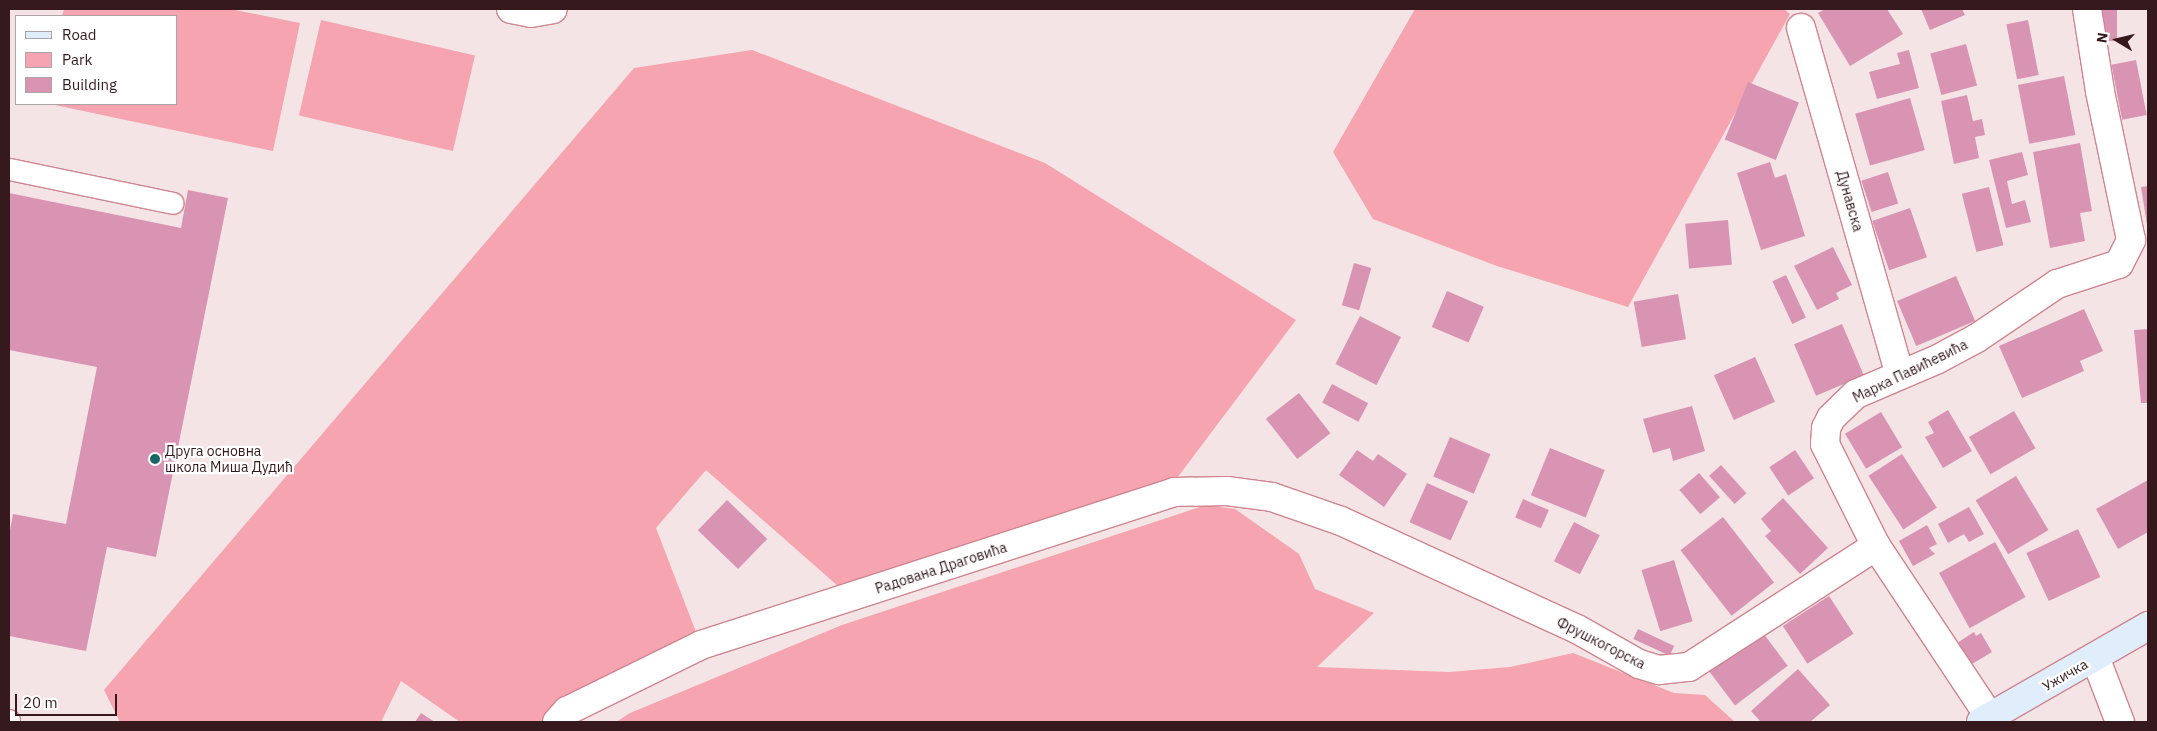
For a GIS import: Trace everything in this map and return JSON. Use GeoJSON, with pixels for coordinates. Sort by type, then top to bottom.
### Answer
{"type":"FeatureCollection","features":[{"type":"Feature","properties":{"kind":"main road","name":"Ужичка"},"geometry":{"type":"LineString","coordinates":[[1988,720],[2148,626]]}},
{"type":"Feature","properties":{"kind":"street"},"geometry":{"type":"LineString","coordinates":[[511,9],[531,14],[553,9]]}},
{"type":"Feature","properties":{"kind":"street","name":"Марка Павићевића"},"geometry":{"type":"LineString","coordinates":[[1988,720],[1876,546],[1828,451],[1826,428],[1832,418],[1856,394],[1899,374],[1938,359],[1977,338],[2057,284],[2119,264],[2131,240],[2100,91],[2088,9]]}},
{"type":"Feature","properties":{"kind":"street","name":"Дунавска"},"geometry":{"type":"LineString","coordinates":[[1801,28],[1899,374]]}},
{"type":"Feature","properties":{"kind":"street","name":"Радована Драговића"},"geometry":{"type":"LineString","coordinates":[[557,722],[567,711],[701,645],[1174,492],[1227,491],[1272,497],[1341,521]]}},
{"type":"Feature","properties":{"kind":"street","name":"Фрушкогорска"},"geometry":{"type":"LineString","coordinates":[[1341,521],[1576,629],[1639,664],[1659,670],[1688,667],[1876,546]]}},
{"type":"Feature","properties":{"kind":"street"},"geometry":{"type":"LineString","coordinates":[[2095,657],[2120,722]]}},
{"type":"Feature","properties":{"kind":"lane"},"geometry":{"type":"LineString","coordinates":[[9,170],[173,203]]}},
{"type":"Feature","properties":{"kind":"green space"},"geometry":{"type":"Polygon","coordinates":[[[64,9],[230,9],[300,23],[273,151],[55,105],[178,105],[178,15],[62,15],[64,9]]]}},
{"type":"Feature","properties":{"kind":"green space"},"geometry":{"type":"Polygon","coordinates":[[[1415,9],[1784,9],[1790,14],[1628,307],[1497,266],[1373,219],[1333,152],[1415,9]]]}},
{"type":"Feature","properties":{"kind":"green space"},"geometry":{"type":"Polygon","coordinates":[[[321,20],[475,56],[453,151],[299,115],[321,20]]]}},
{"type":"Feature","properties":{"kind":"green space"},"geometry":{"type":"Polygon","coordinates":[[[752,50],[1045,163],[1296,320],[1171,486],[847,594],[706,470],[656,528],[701,645],[546,722],[460,722],[401,681],[381,722],[120,722],[104,690],[634,68],[752,50]]]}},
{"type":"Feature","properties":{"kind":"green space"},"geometry":{"type":"Polygon","coordinates":[[[1206,505],[1235,509],[1299,554],[1315,589],[1374,613],[1317,667],[1449,672],[1510,667],[1573,653],[1674,693],[1705,695],[1735,722],[616,722],[630,713],[842,625],[1206,505]]]}},
{"type":"Feature","properties":{"kind":"building"},"geometry":{"type":"Polygon","coordinates":[[[1825,9],[1887,9],[1903,34],[1850,66],[1818,13],[1825,9]]]}},
{"type":"Feature","properties":{"kind":"building"},"geometry":{"type":"Polygon","coordinates":[[[1921,9],[1962,9],[1965,15],[1930,30],[1921,9]]]}},
{"type":"Feature","properties":{"kind":"building"},"geometry":{"type":"Polygon","coordinates":[[[2099,9],[2117,9],[2117,41],[2099,41],[2099,9]]]}},
{"type":"Feature","properties":{"kind":"building"},"geometry":{"type":"Polygon","coordinates":[[[2028,20],[2039,75],[2017,79],[2006,24],[2028,20]]]}},
{"type":"Feature","properties":{"kind":"building"},"geometry":{"type":"Polygon","coordinates":[[[1966,44],[1977,86],[1941,95],[1930,54],[1966,44]]]}},
{"type":"Feature","properties":{"kind":"building"},"geometry":{"type":"Polygon","coordinates":[[[1909,50],[1919,88],[1877,99],[1869,72],[1900,64],[1897,53],[1909,50]]]}},
{"type":"Feature","properties":{"kind":"building"},"geometry":{"type":"Polygon","coordinates":[[[2136,60],[2147,115],[2122,120],[2111,65],[2136,60]]]}},
{"type":"Feature","properties":{"kind":"building"},"geometry":{"type":"Polygon","coordinates":[[[2064,76],[2075,135],[2029,144],[2018,85],[2064,76]]]}},
{"type":"Feature","properties":{"kind":"building"},"geometry":{"type":"Polygon","coordinates":[[[1748,82],[1799,103],[1776,160],[1725,139],[1748,82]]]}},
{"type":"Feature","properties":{"kind":"building"},"geometry":{"type":"Polygon","coordinates":[[[1967,95],[1973,121],[1982,119],[1985,135],[1975,137],[1979,158],[1954,164],[1941,101],[1967,95]]]}},
{"type":"Feature","properties":{"kind":"building"},"geometry":{"type":"Polygon","coordinates":[[[1910,98],[1925,150],[1870,166],[1855,114],[1910,98]]]}},
{"type":"Feature","properties":{"kind":"building"},"geometry":{"type":"Polygon","coordinates":[[[2080,143],[2092,211],[2080,213],[2085,241],[2050,248],[2033,152],[2080,143]]]}},
{"type":"Feature","properties":{"kind":"building"},"geometry":{"type":"Polygon","coordinates":[[[2022,152],[2028,175],[2007,181],[2012,204],[2025,200],[2031,222],[2006,228],[1989,160],[2022,152]]]}},
{"type":"Feature","properties":{"kind":"building"},"geometry":{"type":"Polygon","coordinates":[[[1770,162],[1775,178],[1786,174],[1805,236],[1761,250],[1737,173],[1770,162]]]}},
{"type":"Feature","properties":{"kind":"building"},"geometry":{"type":"Polygon","coordinates":[[[1888,172],[1898,203],[1872,212],[1861,181],[1888,172]]]}},
{"type":"Feature","properties":{"kind":"building"},"geometry":{"type":"Polygon","coordinates":[[[2148,186],[2148,225],[2147,225],[2141,187],[2148,186]]]}},
{"type":"Feature","properties":{"kind":"building"},"geometry":{"type":"Polygon","coordinates":[[[1989,187],[2004,245],[1976,252],[1962,194],[1989,187]]]}},
{"type":"Feature","properties":{"kind":"building"},"geometry":{"type":"Polygon","coordinates":[[[188,190],[228,198],[156,557],[107,547],[86,651],[9,636],[9,535],[13,514],[66,524],[97,367],[9,350],[9,193],[181,228],[188,190]]]}},
{"type":"Feature","properties":{"kind":"building"},"geometry":{"type":"Polygon","coordinates":[[[1910,208],[1927,257],[1889,270],[1872,221],[1910,208]]]}},
{"type":"Feature","properties":{"kind":"building"},"geometry":{"type":"Polygon","coordinates":[[[1728,220],[1732,265],[1689,269],[1685,224],[1728,220]]]}},
{"type":"Feature","properties":{"kind":"building"},"geometry":{"type":"Polygon","coordinates":[[[1833,247],[1852,285],[1836,293],[1839,299],[1817,310],[1794,266],[1833,247]]]}},
{"type":"Feature","properties":{"kind":"building"},"geometry":{"type":"Polygon","coordinates":[[[1354,263],[1371,268],[1359,310],[1342,305],[1354,263]]]}},
{"type":"Feature","properties":{"kind":"building"},"geometry":{"type":"Polygon","coordinates":[[[1786,275],[1806,318],[1792,324],[1772,281],[1786,275]]]}},
{"type":"Feature","properties":{"kind":"building"},"geometry":{"type":"Polygon","coordinates":[[[1956,276],[1975,321],[1916,346],[1897,301],[1956,276]]]}},
{"type":"Feature","properties":{"kind":"building"},"geometry":{"type":"Polygon","coordinates":[[[1447,291],[1484,307],[1469,343],[1432,327],[1447,291]]]}},
{"type":"Feature","properties":{"kind":"building"},"geometry":{"type":"Polygon","coordinates":[[[1678,294],[1686,339],[1642,347],[1634,302],[1678,294]]]}},
{"type":"Feature","properties":{"kind":"building"},"geometry":{"type":"Polygon","coordinates":[[[2084,309],[2103,351],[2080,361],[2084,371],[2022,398],[1999,346],[2084,309]]]}},
{"type":"Feature","properties":{"kind":"building"},"geometry":{"type":"Polygon","coordinates":[[[1360,316],[1401,337],[1376,385],[1335,364],[1360,316]]]}},
{"type":"Feature","properties":{"kind":"building"},"geometry":{"type":"Polygon","coordinates":[[[1842,324],[1864,376],[1816,396],[1794,344],[1842,324]]]}},
{"type":"Feature","properties":{"kind":"building"},"geometry":{"type":"Polygon","coordinates":[[[2148,329],[2148,403],[2141,403],[2134,330],[2148,329]]]}},
{"type":"Feature","properties":{"kind":"building"},"geometry":{"type":"Polygon","coordinates":[[[1755,357],[1775,402],[1734,420],[1714,375],[1755,357]]]}},
{"type":"Feature","properties":{"kind":"building"},"geometry":{"type":"Polygon","coordinates":[[[1332,384],[1368,403],[1358,422],[1322,403],[1332,384]]]}},
{"type":"Feature","properties":{"kind":"building"},"geometry":{"type":"Polygon","coordinates":[[[1299,393],[1330,433],[1297,459],[1266,419],[1299,393]]]}},
{"type":"Feature","properties":{"kind":"building"},"geometry":{"type":"Polygon","coordinates":[[[1692,406],[1705,451],[1673,461],[1670,448],[1653,453],[1643,419],[1692,406]]]}},
{"type":"Feature","properties":{"kind":"building"},"geometry":{"type":"Polygon","coordinates":[[[1948,410],[1972,451],[1943,468],[1925,437],[1934,433],[1928,422],[1948,410]]]}},
{"type":"Feature","properties":{"kind":"building"},"geometry":{"type":"Polygon","coordinates":[[[2014,411],[2036,448],[1990,474],[1969,437],[2014,411]]]}},
{"type":"Feature","properties":{"kind":"building"},"geometry":{"type":"Polygon","coordinates":[[[1881,412],[1902,447],[1866,469],[1845,434],[1881,412]]]}},
{"type":"Feature","properties":{"kind":"building"},"geometry":{"type":"Polygon","coordinates":[[[1450,437],[1491,454],[1474,494],[1433,477],[1450,437]]]}},
{"type":"Feature","properties":{"kind":"building"},"geometry":{"type":"Polygon","coordinates":[[[1550,448],[1605,470],[1586,517],[1531,495],[1550,448]]]}},
{"type":"Feature","properties":{"kind":"building"},"geometry":{"type":"Polygon","coordinates":[[[1357,450],[1373,461],[1378,454],[1407,474],[1384,507],[1339,475],[1357,450]]]}},
{"type":"Feature","properties":{"kind":"building"},"geometry":{"type":"Polygon","coordinates":[[[1795,450],[1814,478],[1788,496],[1769,467],[1795,450]]]}},
{"type":"Feature","properties":{"kind":"building"},"geometry":{"type":"Polygon","coordinates":[[[1902,454],[1937,508],[1903,529],[1868,476],[1902,454]]]}},
{"type":"Feature","properties":{"kind":"building"},"geometry":{"type":"Polygon","coordinates":[[[1721,465],[1746,493],[1735,504],[1709,476],[1721,465]]]}},
{"type":"Feature","properties":{"kind":"building"},"geometry":{"type":"Polygon","coordinates":[[[1699,473],[1720,497],[1700,514],[1679,490],[1699,473]]]}},
{"type":"Feature","properties":{"kind":"building"},"geometry":{"type":"Polygon","coordinates":[[[2016,476],[2048,530],[2008,554],[1976,500],[2016,476]]]}},
{"type":"Feature","properties":{"kind":"building"},"geometry":{"type":"Polygon","coordinates":[[[2148,480],[2148,532],[2118,549],[2096,509],[2148,480]]]}},
{"type":"Feature","properties":{"kind":"building"},"geometry":{"type":"Polygon","coordinates":[[[1427,483],[1468,501],[1451,541],[1410,522],[1427,483]]]}},
{"type":"Feature","properties":{"kind":"building"},"geometry":{"type":"Polygon","coordinates":[[[1783,498],[1828,548],[1800,574],[1765,536],[1771,531],[1761,519],[1783,498]]]}},
{"type":"Feature","properties":{"kind":"building"},"geometry":{"type":"Polygon","coordinates":[[[1523,499],[1549,510],[1541,528],[1515,517],[1523,499]]]}},
{"type":"Feature","properties":{"kind":"building"},"geometry":{"type":"Polygon","coordinates":[[[727,500],[767,539],[738,569],[698,530],[727,500]]]}},
{"type":"Feature","properties":{"kind":"building"},"geometry":{"type":"Polygon","coordinates":[[[1969,507],[1984,534],[1969,542],[1964,534],[1948,543],[1938,524],[1969,507]]]}},
{"type":"Feature","properties":{"kind":"building"},"geometry":{"type":"Polygon","coordinates":[[[1723,517],[1774,582],[1732,616],[1680,550],[1723,517]]]}},
{"type":"Feature","properties":{"kind":"building"},"geometry":{"type":"Polygon","coordinates":[[[1574,522],[1600,535],[1580,574],[1554,561],[1574,522]]]}},
{"type":"Feature","properties":{"kind":"building"},"geometry":{"type":"Polygon","coordinates":[[[1927,525],[1937,544],[1929,548],[1935,554],[1913,566],[1899,541],[1927,525]]]}},
{"type":"Feature","properties":{"kind":"building"},"geometry":{"type":"Polygon","coordinates":[[[2078,529],[2100,577],[2049,601],[2026,553],[2078,529]]]}},
{"type":"Feature","properties":{"kind":"building"},"geometry":{"type":"Polygon","coordinates":[[[1995,542],[2026,597],[1970,628],[1939,573],[1995,542]]]}},
{"type":"Feature","properties":{"kind":"building"},"geometry":{"type":"Polygon","coordinates":[[[1674,560],[1693,621],[1660,631],[1641,570],[1674,560]]]}},
{"type":"Feature","properties":{"kind":"building"},"geometry":{"type":"Polygon","coordinates":[[[1829,596],[1854,634],[1807,664],[1783,626],[1829,596]]]}},
{"type":"Feature","properties":{"kind":"building"},"geometry":{"type":"Polygon","coordinates":[[[1638,629],[1674,646],[1670,656],[1633,639],[1638,629]]]}},
{"type":"Feature","properties":{"kind":"building"},"geometry":{"type":"Polygon","coordinates":[[[1760,629],[1788,666],[1735,705],[1707,669],[1760,629]]]}},
{"type":"Feature","properties":{"kind":"building"},"geometry":{"type":"Polygon","coordinates":[[[1974,632],[1976,636],[1981,633],[1992,652],[1967,667],[1954,645],[1974,632]]]}},
{"type":"Feature","properties":{"kind":"building"},"geometry":{"type":"Polygon","coordinates":[[[1798,669],[1830,705],[1810,722],[1761,722],[1751,711],[1798,669]]]}},
{"type":"Feature","properties":{"kind":"building"},"geometry":{"type":"Polygon","coordinates":[[[421,713],[435,722],[415,722],[421,713]]]}},
{"type":"Feature","properties":{"kind":"place","name":"Друга основна школа Миша Дудић"},"geometry":{"type":"Point","coordinates":[155,459]}}]}
